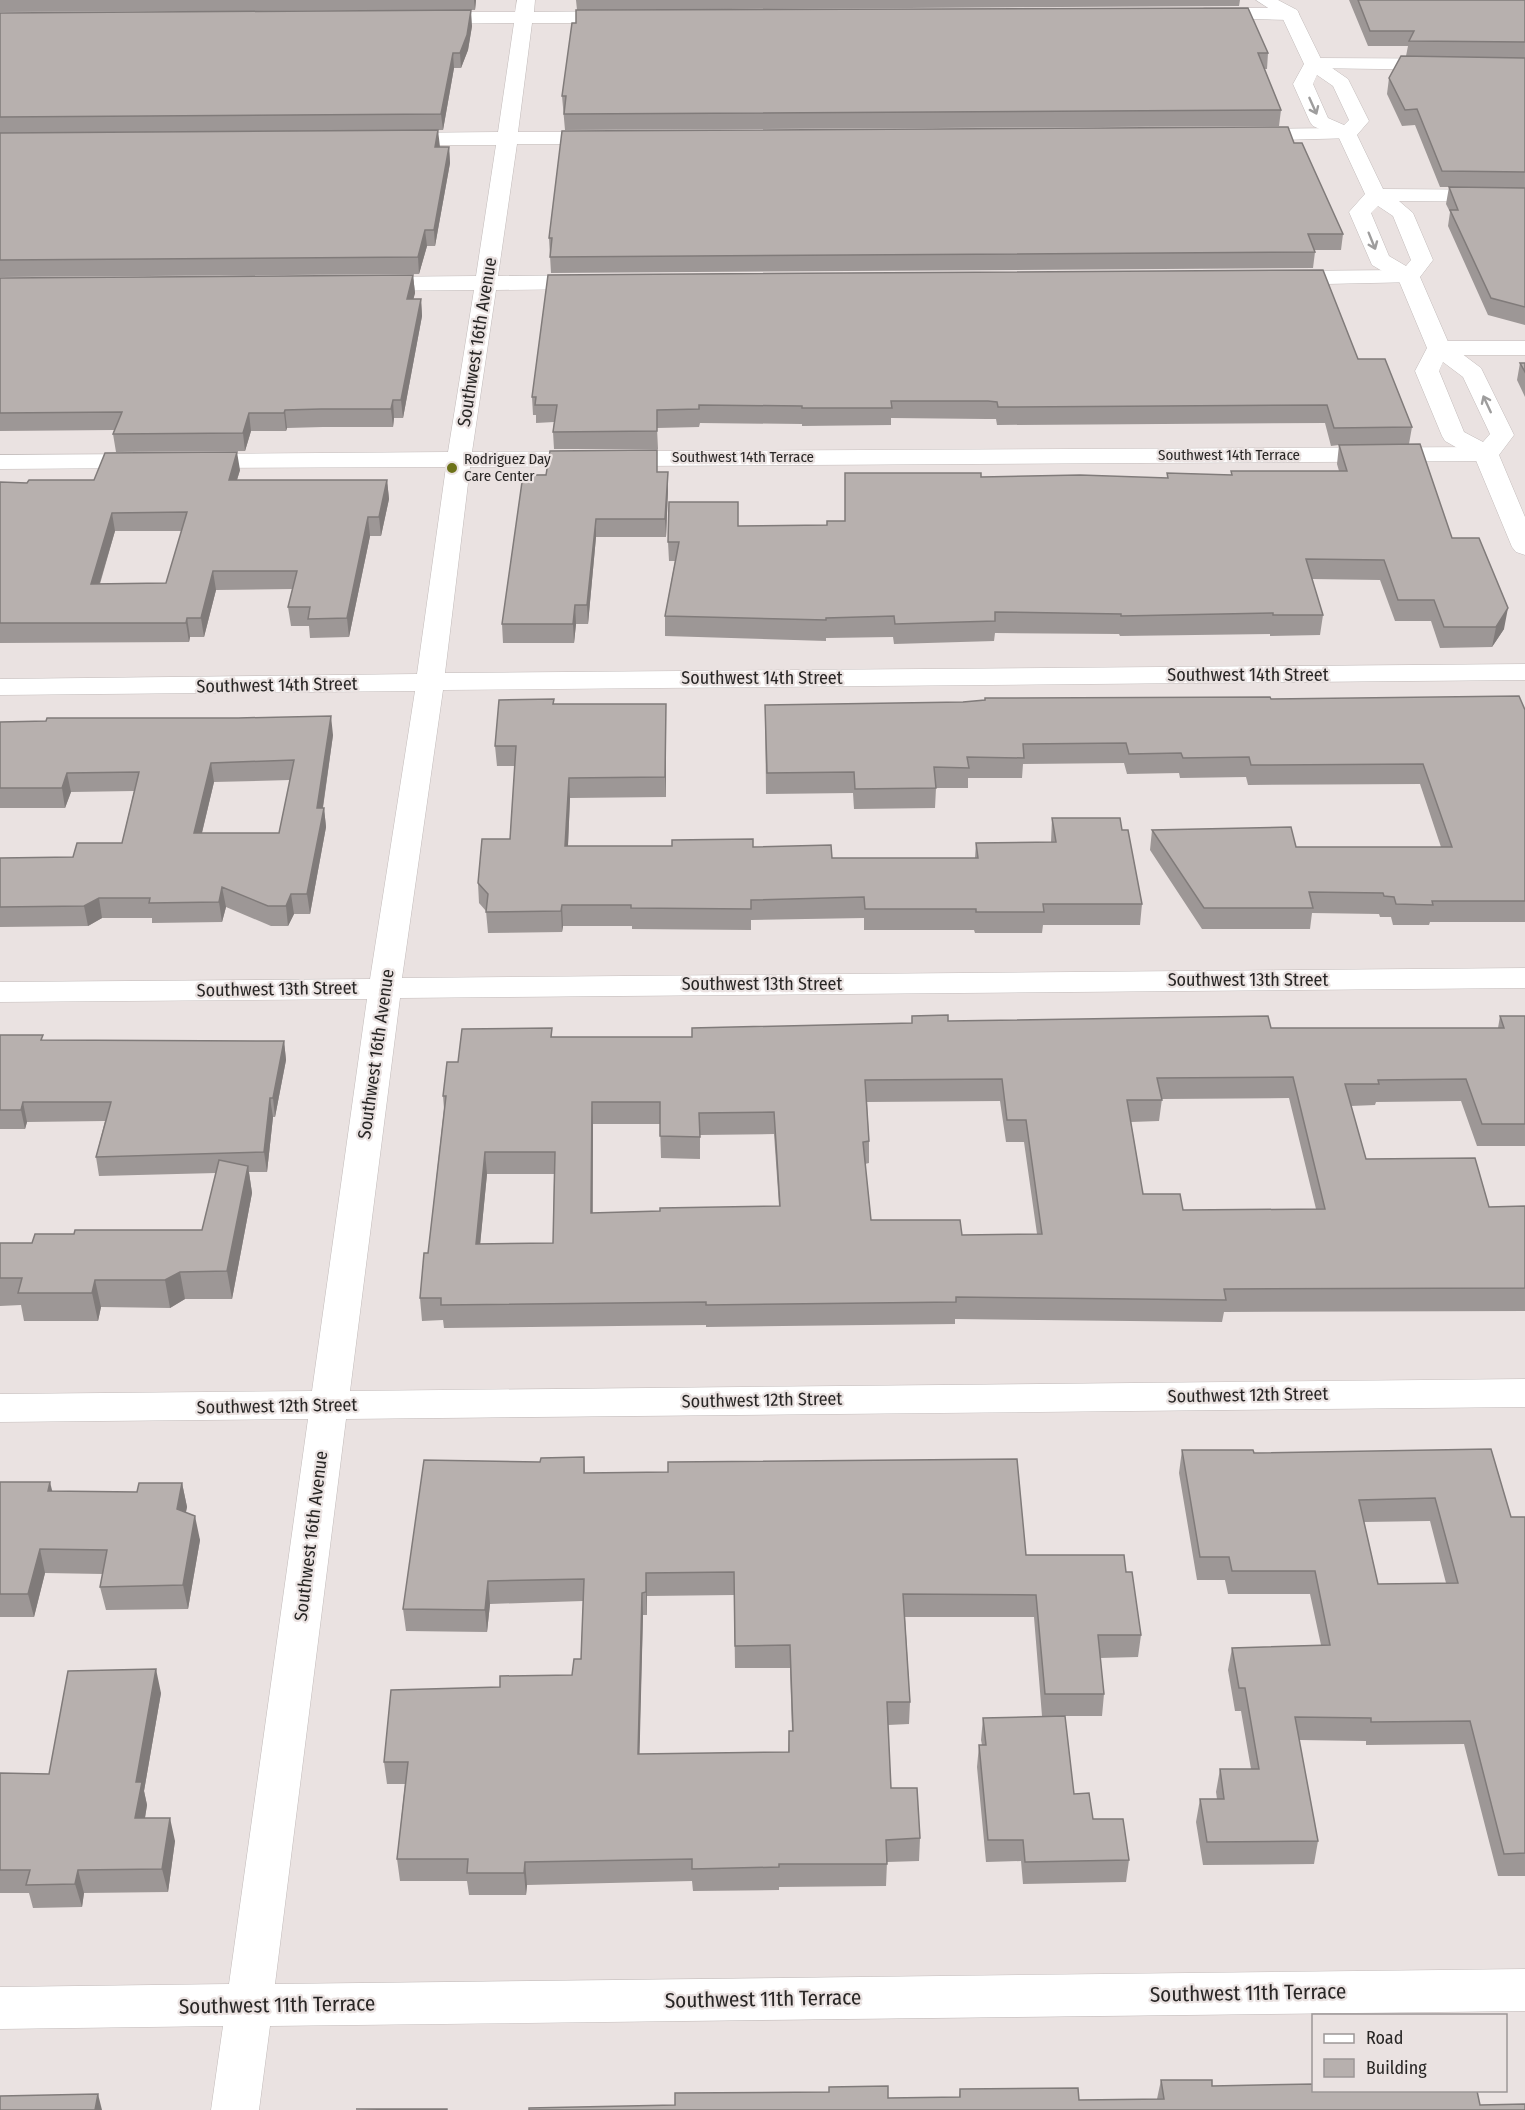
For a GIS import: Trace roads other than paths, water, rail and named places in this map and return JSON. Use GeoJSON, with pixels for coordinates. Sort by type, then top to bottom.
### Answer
{"type":"FeatureCollection","features":[{"type":"Feature","properties":{"kind":"street"},"geometry":{"type":"LineString","coordinates":[[1265,0],[1295,7]]}},
{"type":"Feature","properties":{"kind":"street"},"geometry":{"type":"LineString","coordinates":[[1188,14],[1295,7]]}},
{"type":"Feature","properties":{"kind":"street"},"geometry":{"type":"LineString","coordinates":[[1228,135],[1347,134],[1359,122],[1341,82],[1314,64],[1295,7]]}},
{"type":"Feature","properties":{"kind":"street"},"geometry":{"type":"LineString","coordinates":[[404,18],[525,9],[640,17]]}},
{"type":"Feature","properties":{"kind":"street","name":"Southwest 16th Avenue"},"geometry":{"type":"LineString","coordinates":[[235,2110],[385,987],[525,9]]}},
{"type":"Feature","properties":{"kind":"street"},"geometry":{"type":"LineString","coordinates":[[1314,64],[1525,65]]}},
{"type":"Feature","properties":{"kind":"street"},"geometry":{"type":"LineString","coordinates":[[1314,64],[1303,84],[1320,122],[1347,134],[1376,195],[1402,213],[1422,260],[1410,277]]}},
{"type":"Feature","properties":{"kind":"street"},"geometry":{"type":"LineString","coordinates":[[370,139],[625,138]]}},
{"type":"Feature","properties":{"kind":"street"},"geometry":{"type":"LineString","coordinates":[[1486,454],[1502,435],[1473,373],[1439,348],[1410,277],[1380,260],[1360,212],[1376,195],[1525,196]]}},
{"type":"Feature","properties":{"kind":"street"},"geometry":{"type":"LineString","coordinates":[[1262,278],[1410,277]]}},
{"type":"Feature","properties":{"kind":"street"},"geometry":{"type":"LineString","coordinates":[[343,284],[608,282]]}},
{"type":"Feature","properties":{"kind":"street"},"geometry":{"type":"LineString","coordinates":[[1439,348],[1525,348]]}},
{"type":"Feature","properties":{"kind":"street"},"geometry":{"type":"LineString","coordinates":[[1439,348],[1427,370],[1454,436],[1486,454],[1523,539]]}},
{"type":"Feature","properties":{"kind":"street","name":"Southwest 14th Terrace"},"geometry":{"type":"LineString","coordinates":[[0,462],[1486,454]]}},
{"type":"Feature","properties":{"kind":"street","name":"Southwest 14th Street"},"geometry":{"type":"LineString","coordinates":[[0,687],[1525,672]]}},
{"type":"Feature","properties":{"kind":"street","name":"Southwest 13th Street"},"geometry":{"type":"LineString","coordinates":[[0,992],[1525,978]]}},
{"type":"Feature","properties":{"kind":"street","name":"Southwest 12th Street"},"geometry":{"type":"LineString","coordinates":[[0,1408],[1525,1393]]}},
{"type":"Feature","properties":{"kind":"street","name":"Southwest 11th Terrace"},"geometry":{"type":"LineString","coordinates":[[0,2008],[1525,1990]]}},
{"type":"Feature","properties":{"kind":"place","name":"Rodriguez Day Care Center"},"geometry":{"type":"Point","coordinates":[452,468]}}]}
